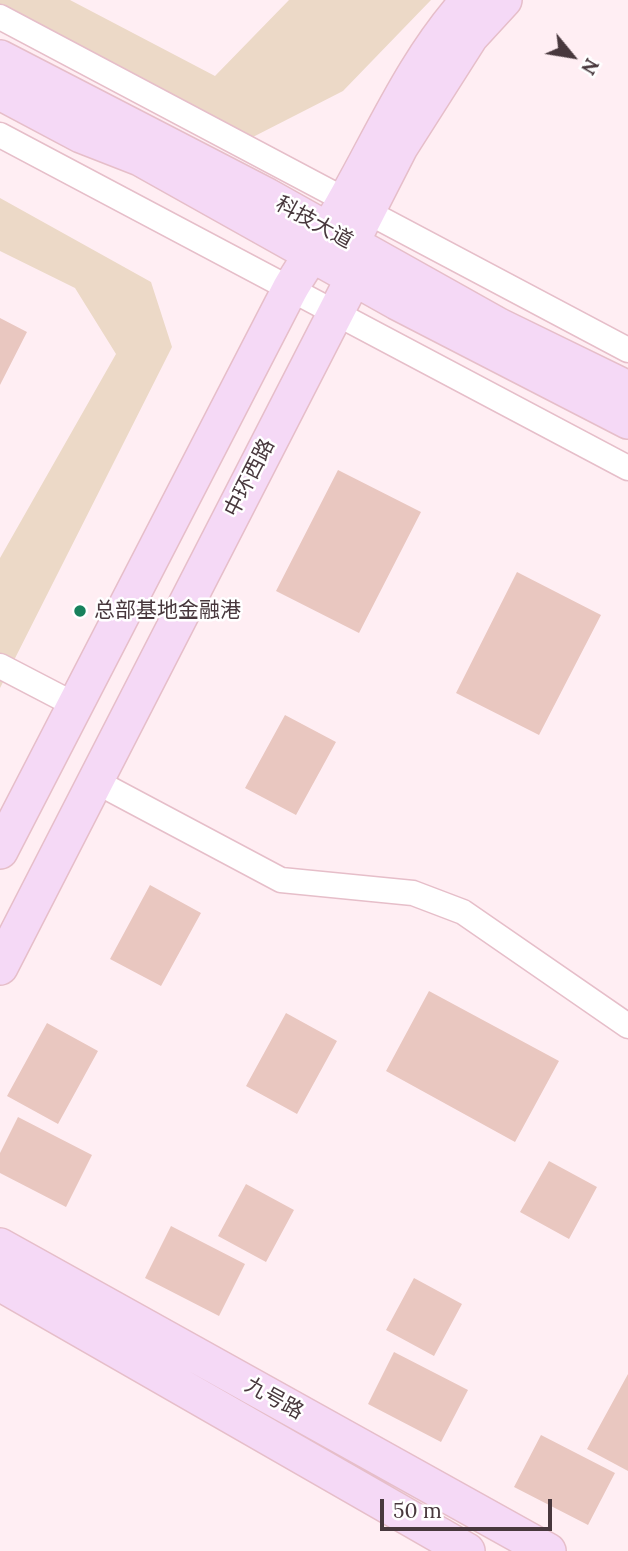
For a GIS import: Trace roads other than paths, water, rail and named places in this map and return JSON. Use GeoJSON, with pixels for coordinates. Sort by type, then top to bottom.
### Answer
{"type":"FeatureCollection","features":[{"type":"Feature","properties":{"kind":"street","name":"中环西路"},"geometry":{"type":"LineString","coordinates":[[0,967],[335,313],[336,251],[385,124],[429,53],[470,0]]}},
{"type":"Feature","properties":{"kind":"street","name":"中环西路"},"geometry":{"type":"LineString","coordinates":[[355,205],[400,147],[470,37],[504,0]]}},
{"type":"Feature","properties":{"kind":"street"},"geometry":{"type":"LineString","coordinates":[[0,17],[628,350]]}},
{"type":"Feature","properties":{"kind":"street","name":"科技大道"},"geometry":{"type":"LineString","coordinates":[[0,58],[267,196],[397,302],[628,421]]}},
{"type":"Feature","properties":{"kind":"street","name":"科技大道"},"geometry":{"type":"LineString","coordinates":[[0,92],[81,135],[140,158],[628,388]]}},
{"type":"Feature","properties":{"kind":"street"},"geometry":{"type":"LineString","coordinates":[[0,135],[628,468]]}},
{"type":"Feature","properties":{"kind":"street","name":"中环西路"},"geometry":{"type":"LineString","coordinates":[[0,851],[290,289],[336,251]]}},
{"type":"Feature","properties":{"kind":"street"},"geometry":{"type":"LineString","coordinates":[[0,666],[75,705]]}},
{"type":"Feature","properties":{"kind":"street"},"geometry":{"type":"LineString","coordinates":[[95,781],[281,880],[413,893],[463,912],[628,1026]]}},
{"type":"Feature","properties":{"kind":"street","name":"九号路"},"geometry":{"type":"LineString","coordinates":[[0,1247],[548,1551]]}},
{"type":"Feature","properties":{"kind":"street","name":"九号路"},"geometry":{"type":"LineString","coordinates":[[0,1283],[467,1551]]}},
{"type":"Feature","properties":{"kind":"place","name":"总部基地金融港"},"geometry":{"type":"Point","coordinates":[80,611]}}]}
